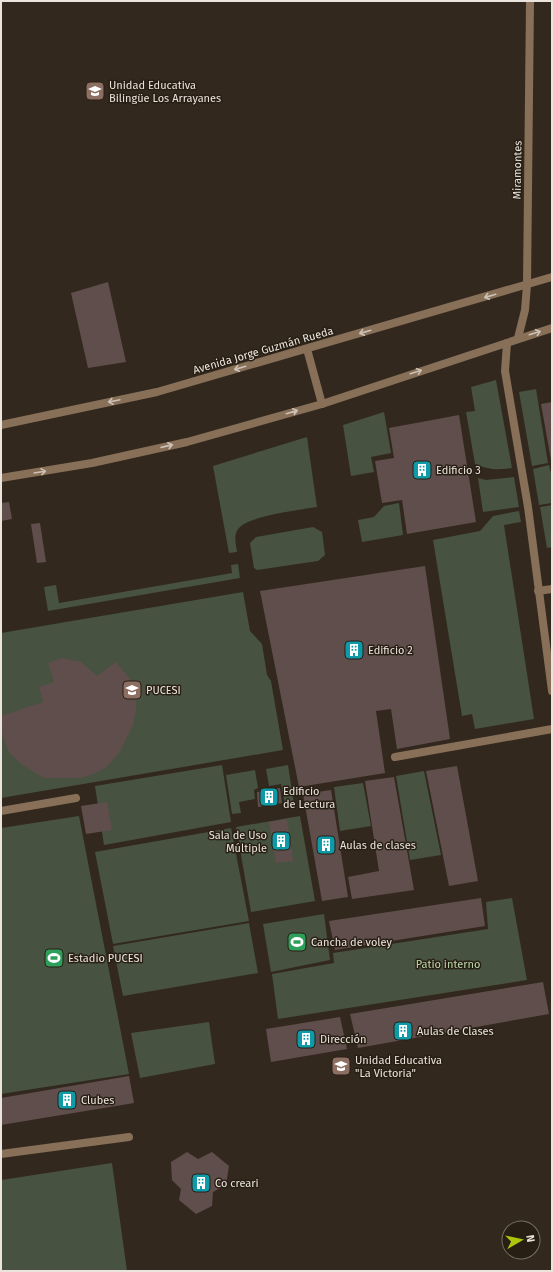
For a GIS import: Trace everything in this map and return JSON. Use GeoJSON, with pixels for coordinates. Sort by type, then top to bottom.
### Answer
{"type":"FeatureCollection","features":[{"type":"Feature","properties":{"kind":"street","name":"Miramontes"},"geometry":{"type":"LineString","coordinates":[[518,338],[525,310],[527,285],[530,1]]}},
{"type":"Feature","properties":{"kind":"street","name":"Avenida Jorge Guzmán Rueda"},"geometry":{"type":"LineString","coordinates":[[1,425],[157,392],[552,277]]}},
{"type":"Feature","properties":{"kind":"street"},"geometry":{"type":"LineString","coordinates":[[1,478],[92,463],[188,442],[322,404],[552,328]]}},
{"type":"Feature","properties":{"kind":"street"},"geometry":{"type":"LineString","coordinates":[[507,343],[506,372],[528,507],[552,691]]}},
{"type":"Feature","properties":{"kind":"street"},"geometry":{"type":"LineString","coordinates":[[307,349],[322,404]]}},
{"type":"Feature","properties":{"kind":"street"},"geometry":{"type":"LineString","coordinates":[[538,591],[552,589]]}},
{"type":"Feature","properties":{"kind":"street"},"geometry":{"type":"LineString","coordinates":[[394,757],[552,729]]}},
{"type":"Feature","properties":{"kind":"street"},"geometry":{"type":"LineString","coordinates":[[1,811],[76,798]]}},
{"type":"Feature","properties":{"kind":"street"},"geometry":{"type":"LineString","coordinates":[[1,1154],[129,1137]]}},
{"type":"Feature","properties":{"kind":"green space"},"geometry":{"type":"Polygon","coordinates":[[[496,380],[512,468],[494,469],[475,464],[466,412],[475,411],[471,387],[496,380]]]}},
{"type":"Feature","properties":{"kind":"green space"},"geometry":{"type":"Polygon","coordinates":[[[536,389],[548,463],[532,466],[519,392],[536,389]]]}},
{"type":"Feature","properties":{"kind":"green space"},"geometry":{"type":"Polygon","coordinates":[[[384,412],[391,453],[371,457],[374,472],[351,476],[343,425],[384,412]]]}},
{"type":"Feature","properties":{"kind":"green space"},"geometry":{"type":"Polygon","coordinates":[[[307,437],[317,507],[275,514],[244,524],[237,530],[236,533],[235,539],[237,552],[229,553],[213,466],[307,437]]]}},
{"type":"Feature","properties":{"kind":"green space"},"geometry":{"type":"Polygon","coordinates":[[[549,465],[552,478],[552,503],[539,505],[533,469],[549,465]]]}},
{"type":"Feature","properties":{"kind":"green space"},"geometry":{"type":"Polygon","coordinates":[[[514,477],[519,507],[483,512],[478,478],[486,480],[514,477]]]}},
{"type":"Feature","properties":{"kind":"green space"},"geometry":{"type":"Polygon","coordinates":[[[399,503],[403,535],[362,542],[358,520],[374,517],[384,506],[399,503]]]}},
{"type":"Feature","properties":{"kind":"green space"},"geometry":{"type":"Polygon","coordinates":[[[552,505],[552,547],[547,548],[540,507],[552,505]]]}},
{"type":"Feature","properties":{"kind":"green space"},"geometry":{"type":"Polygon","coordinates":[[[519,511],[521,522],[504,525],[534,719],[475,729],[472,714],[462,716],[433,540],[480,531],[493,516],[519,511]]]}},
{"type":"Feature","properties":{"kind":"green space"},"geometry":{"type":"Polygon","coordinates":[[[313,527],[322,532],[325,555],[318,561],[257,570],[254,568],[250,543],[256,537],[313,527]]]}},
{"type":"Feature","properties":{"kind":"green space"},"geometry":{"type":"Polygon","coordinates":[[[238,564],[240,578],[48,611],[44,587],[56,585],[59,603],[232,573],[231,565],[238,564]]]}},
{"type":"Feature","properties":{"kind":"green space"},"geometry":{"type":"Polygon","coordinates":[[[243,592],[250,631],[262,644],[267,675],[271,681],[283,750],[1,798],[1,633],[243,592]]]}},
{"type":"Feature","properties":{"kind":"green space"},"geometry":{"type":"Polygon","coordinates":[[[222,765],[231,822],[104,845],[95,786],[222,765]]]}},
{"type":"Feature","properties":{"kind":"green space"},"geometry":{"type":"Polygon","coordinates":[[[288,765],[294,804],[285,805],[281,784],[269,786],[266,769],[288,765]]]}},
{"type":"Feature","properties":{"kind":"green space"},"geometry":{"type":"Polygon","coordinates":[[[255,770],[258,788],[254,790],[255,799],[239,802],[241,813],[232,814],[226,775],[255,770]]]}},
{"type":"Feature","properties":{"kind":"green space"},"geometry":{"type":"Polygon","coordinates":[[[424,771],[441,855],[410,860],[396,776],[424,771]]]}},
{"type":"Feature","properties":{"kind":"green space"},"geometry":{"type":"Polygon","coordinates":[[[363,783],[371,826],[340,831],[334,787],[363,783]]]}},
{"type":"Feature","properties":{"kind":"green space","name":"Estadio PUCESI"},"geometry":{"type":"Polygon","coordinates":[[[79,816],[129,1074],[1,1094],[1,828],[79,816]]]}},
{"type":"Feature","properties":{"kind":"green space"},"geometry":{"type":"Polygon","coordinates":[[[300,816],[315,901],[251,912],[236,827],[300,816]]]}},
{"type":"Feature","properties":{"kind":"green space"},"geometry":{"type":"Polygon","coordinates":[[[231,828],[249,921],[113,944],[95,852],[231,828]]]}},
{"type":"Feature","properties":{"kind":"green space","name":"Patio interno"},"geometry":{"type":"Polygon","coordinates":[[[512,898],[527,980],[278,1019],[272,974],[334,963],[333,953],[488,929],[486,902],[512,898]]]}},
{"type":"Feature","properties":{"kind":"green space","name":"Cancha de voley"},"geometry":{"type":"Polygon","coordinates":[[[324,914],[330,960],[271,972],[263,924],[324,914]]]}},
{"type":"Feature","properties":{"kind":"green space"},"geometry":{"type":"Polygon","coordinates":[[[249,923],[258,973],[123,996],[113,946],[249,923]]]}},
{"type":"Feature","properties":{"kind":"green space"},"geometry":{"type":"Polygon","coordinates":[[[209,1022],[215,1064],[140,1078],[131,1033],[209,1022]]]}},
{"type":"Feature","properties":{"kind":"green space"},"geometry":{"type":"Polygon","coordinates":[[[112,1163],[127,1271],[1,1271],[1,1180],[112,1163]]]}},
{"type":"Feature","properties":{"kind":"building"},"geometry":{"type":"Polygon","coordinates":[[[108,282],[126,362],[88,368],[71,293],[108,282]]]}},
{"type":"Feature","properties":{"kind":"building"},"geometry":{"type":"Polygon","coordinates":[[[552,402],[552,460],[551,460],[541,404],[552,402]]]}},
{"type":"Feature","properties":{"kind":"building","name":"Edificio 3"},"geometry":{"type":"Polygon","coordinates":[[[459,415],[476,522],[407,534],[402,500],[382,503],[375,461],[394,458],[389,428],[459,415]]]}},
{"type":"Feature","properties":{"kind":"building"},"geometry":{"type":"Polygon","coordinates":[[[9,502],[12,519],[1,521],[1,503],[9,502]]]}},
{"type":"Feature","properties":{"kind":"building"},"geometry":{"type":"Polygon","coordinates":[[[40,523],[46,562],[37,563],[31,524],[40,523]]]}},
{"type":"Feature","properties":{"kind":"building","name":"Edificio 2"},"geometry":{"type":"Polygon","coordinates":[[[425,566],[450,739],[397,749],[391,709],[376,711],[385,773],[299,787],[260,591],[425,566]]]}},
{"type":"Feature","properties":{"kind":"building"},"geometry":{"type":"Polygon","coordinates":[[[61,658],[81,662],[97,676],[116,662],[129,678],[136,693],[136,710],[133,725],[119,753],[105,768],[81,778],[44,778],[24,766],[9,753],[2,733],[1,716],[43,702],[39,687],[54,682],[48,663],[61,658]]]}},
{"type":"Feature","properties":{"kind":"building"},"geometry":{"type":"Polygon","coordinates":[[[457,766],[478,881],[449,886],[426,771],[457,766]]]}},
{"type":"Feature","properties":{"kind":"building"},"geometry":{"type":"Polygon","coordinates":[[[394,777],[414,890],[352,899],[348,877],[379,871],[365,781],[394,777]]]}},
{"type":"Feature","properties":{"kind":"building","name":"Edificio de Lectura"},"geometry":{"type":"Polygon","coordinates":[[[280,788],[282,803],[258,807],[257,792],[280,788]]]}},
{"type":"Feature","properties":{"kind":"building","name":"Aulas de clases"},"geometry":{"type":"Polygon","coordinates":[[[331,790],[348,897],[322,901],[303,794],[331,790]]]}},
{"type":"Feature","properties":{"kind":"building"},"geometry":{"type":"Polygon","coordinates":[[[107,802],[112,830],[86,834],[81,806],[107,802]]]}},
{"type":"Feature","properties":{"kind":"building","name":"Sala de Uso Múltiple"},"geometry":{"type":"Polygon","coordinates":[[[287,819],[293,861],[276,863],[269,822],[287,819]]]}},
{"type":"Feature","properties":{"kind":"building"},"geometry":{"type":"Polygon","coordinates":[[[481,898],[485,926],[335,950],[329,921],[481,898]]]}},
{"type":"Feature","properties":{"kind":"building","name":"Aulas de Clases"},"geometry":{"type":"Polygon","coordinates":[[[543,982],[549,1014],[358,1048],[350,1014],[543,982]]]}},
{"type":"Feature","properties":{"kind":"building","name":"Dirección"},"geometry":{"type":"Polygon","coordinates":[[[340,1017],[347,1049],[271,1062],[266,1029],[340,1017]]]}},
{"type":"Feature","properties":{"kind":"building","name":"Clubes"},"geometry":{"type":"Polygon","coordinates":[[[129,1076],[134,1103],[1,1125],[1,1098],[129,1076]]]}},
{"type":"Feature","properties":{"kind":"building","name":"Co creari"},"geometry":{"type":"Polygon","coordinates":[[[187,1152],[198,1159],[212,1152],[229,1166],[226,1185],[213,1192],[212,1206],[196,1214],[179,1200],[181,1189],[172,1180],[171,1162],[187,1152]]]}},
{"type":"Feature","properties":{"kind":"place","name":"Unidad Educativa Bilingüe Los Arrayanes"},"geometry":{"type":"Point","coordinates":[95,91]}},
{"type":"Feature","properties":{"kind":"place","name":"Edificio 3"},"geometry":{"type":"Point","coordinates":[422,470]}},
{"type":"Feature","properties":{"kind":"place","name":"Edificio 2"},"geometry":{"type":"Point","coordinates":[354,650]}},
{"type":"Feature","properties":{"kind":"place","name":"PUCESI"},"geometry":{"type":"Point","coordinates":[132,690]}},
{"type":"Feature","properties":{"kind":"place","name":"Edificio de Lectura"},"geometry":{"type":"Point","coordinates":[269,797]}},
{"type":"Feature","properties":{"kind":"place","name":"Sala de Uso Múltiple"},"geometry":{"type":"Point","coordinates":[281,841]}},
{"type":"Feature","properties":{"kind":"place","name":"Aulas de clases"},"geometry":{"type":"Point","coordinates":[326,845]}},
{"type":"Feature","properties":{"kind":"place","name":"Cancha de voley"},"geometry":{"type":"Point","coordinates":[297,942]}},
{"type":"Feature","properties":{"kind":"place","name":"Estadio PUCESI"},"geometry":{"type":"Point","coordinates":[54,958]}},
{"type":"Feature","properties":{"kind":"place","name":"Aulas de Clases"},"geometry":{"type":"Point","coordinates":[403,1031]}},
{"type":"Feature","properties":{"kind":"place","name":"Dirección"},"geometry":{"type":"Point","coordinates":[306,1039]}},
{"type":"Feature","properties":{"kind":"place","name":"Unidad Educativa \"La Victoria\""},"geometry":{"type":"Point","coordinates":[341,1066]}},
{"type":"Feature","properties":{"kind":"place","name":"Clubes"},"geometry":{"type":"Point","coordinates":[67,1100]}},
{"type":"Feature","properties":{"kind":"place","name":"Co creari"},"geometry":{"type":"Point","coordinates":[201,1183]}}]}
